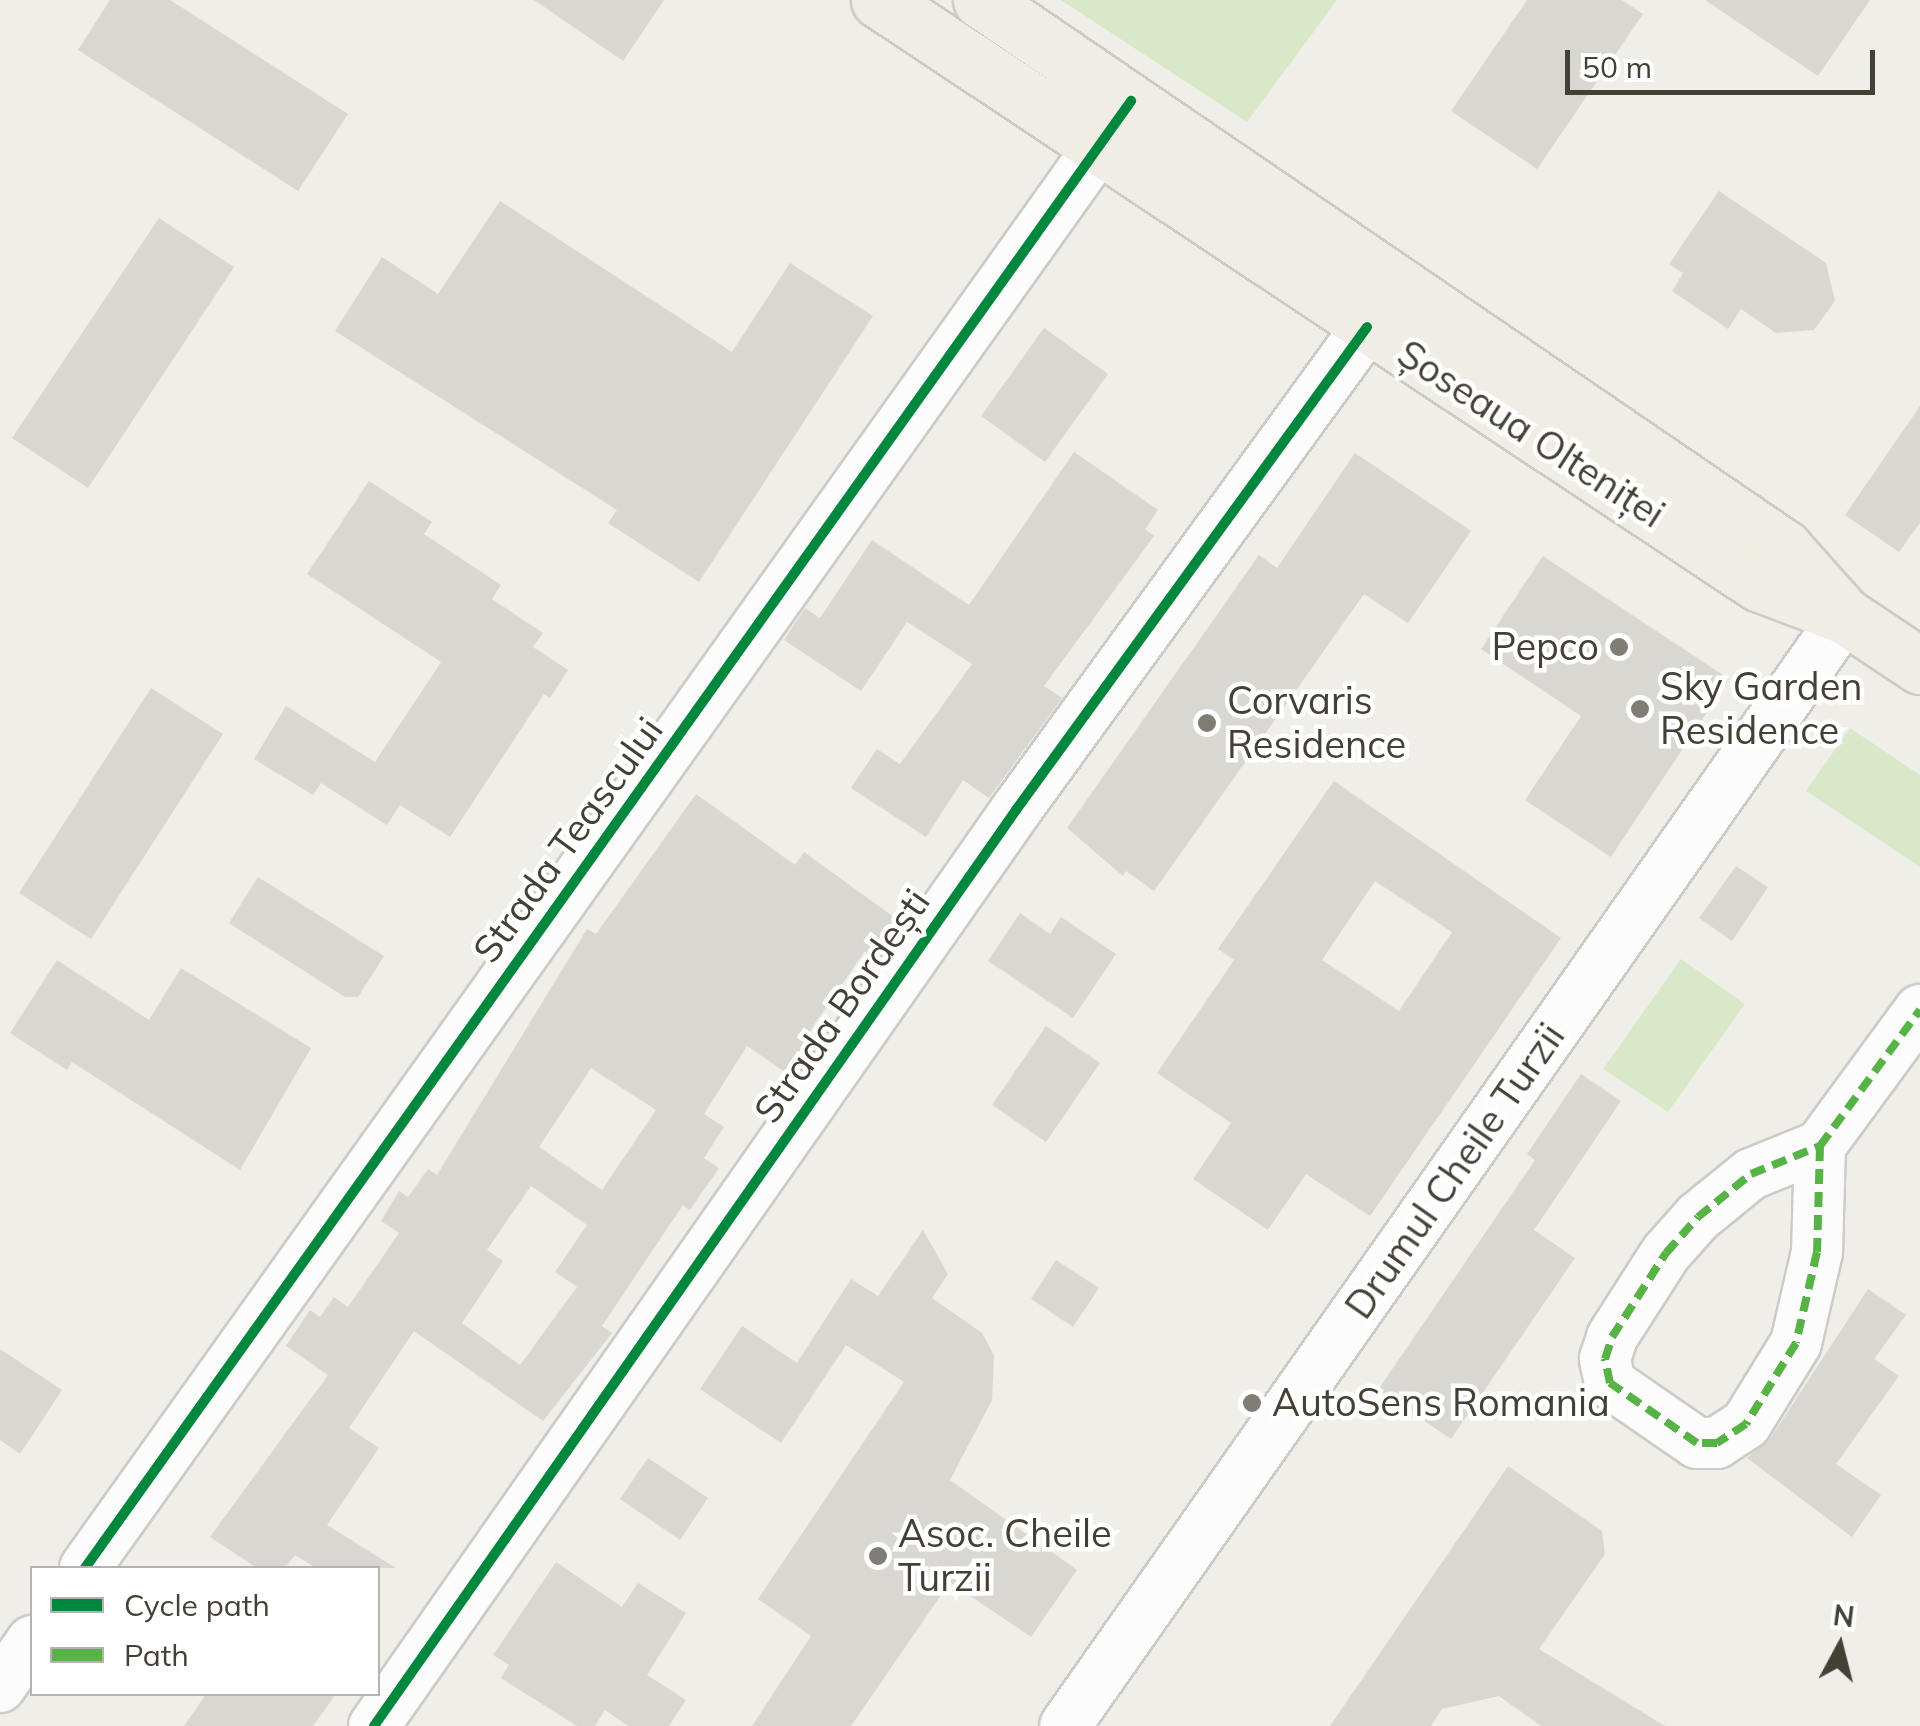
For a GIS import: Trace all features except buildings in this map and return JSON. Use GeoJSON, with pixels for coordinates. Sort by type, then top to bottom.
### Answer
{"type":"FeatureCollection","features":[{"type":"Feature","properties":{"kind":"main road","name":"Șoseaua Olteniței"},"geometry":{"type":"LineString","coordinates":[[879,0],[1758,584],[1844,616],[1920,666]]}},
{"type":"Feature","properties":{"kind":"main road","name":"Șoseaua Olteniței"},"geometry":{"type":"LineString","coordinates":[[980,0],[1784,548],[1844,616]]}},
{"type":"Feature","properties":{"kind":"street","name":"Strada Teascului"},"geometry":{"type":"LineString","coordinates":[[85,1566],[1132,101]]}},
{"type":"Feature","properties":{"kind":"street","name":"Strada Bordești"},"geometry":{"type":"LineString","coordinates":[[374,1726],[1016,810],[1367,326]]}},
{"type":"Feature","properties":{"kind":"street","name":"Drumul Cheile Turzii"},"geometry":{"type":"LineString","coordinates":[[1065,1726],[1844,616]]}},
{"type":"Feature","properties":{"kind":"street"},"geometry":{"type":"LineString","coordinates":[[1820,1146],[1820,1220],[1808,1310],[1796,1343],[1746,1424],[1717,1443],[1697,1442],[1610,1383],[1606,1360],[1612,1337],[1666,1254],[1698,1216],[1751,1174],[1820,1146],[1920,1010]]}},
{"type":"Feature","properties":{"kind":"street"},"geometry":{"type":"LineString","coordinates":[[0,1687],[30,1645]]}},
{"type":"Feature","properties":{"kind":"green space"},"geometry":{"type":"Polygon","coordinates":[[[1061,0],[1337,0],[1247,122],[1061,0]]]}},
{"type":"Feature","properties":{"kind":"green space"},"geometry":{"type":"Polygon","coordinates":[[[1850,728],[1920,775],[1920,867],[1806,791],[1850,728]]]}},
{"type":"Feature","properties":{"kind":"green space"},"geometry":{"type":"Polygon","coordinates":[[[1681,959],[1745,1004],[1668,1112],[1603,1069],[1681,959]]]}},
{"type":"Feature","properties":{"kind":"marked path"},"geometry":{"type":"LineString","coordinates":[[1820,1146],[1817,1252],[1796,1343],[1746,1424],[1717,1443],[1697,1443],[1610,1383],[1605,1359],[1612,1337],[1666,1253],[1698,1217],[1751,1174],[1820,1146],[1920,1010]]}},
{"type":"Feature","properties":{"kind":"cycle path"},"geometry":{"type":"LineString","coordinates":[[86,1566],[1131,101]]}},
{"type":"Feature","properties":{"kind":"cycle path"},"geometry":{"type":"LineString","coordinates":[[374,1726],[1016,810],[1367,327]]}},
{"type":"Feature","properties":{"kind":"place","name":"Pepco"},"geometry":{"type":"Point","coordinates":[1619,647]}},
{"type":"Feature","properties":{"kind":"place","name":"Sky Garden Residence"},"geometry":{"type":"Point","coordinates":[1640,709]}},
{"type":"Feature","properties":{"kind":"place","name":"Corvaris Residence"},"geometry":{"type":"Point","coordinates":[1207,723]}},
{"type":"Feature","properties":{"kind":"place","name":"AutoSens Romania"},"geometry":{"type":"Point","coordinates":[1252,1403]}},
{"type":"Feature","properties":{"kind":"place","name":"Asoc. Cheile Turzii"},"geometry":{"type":"Point","coordinates":[878,1556]}}]}
